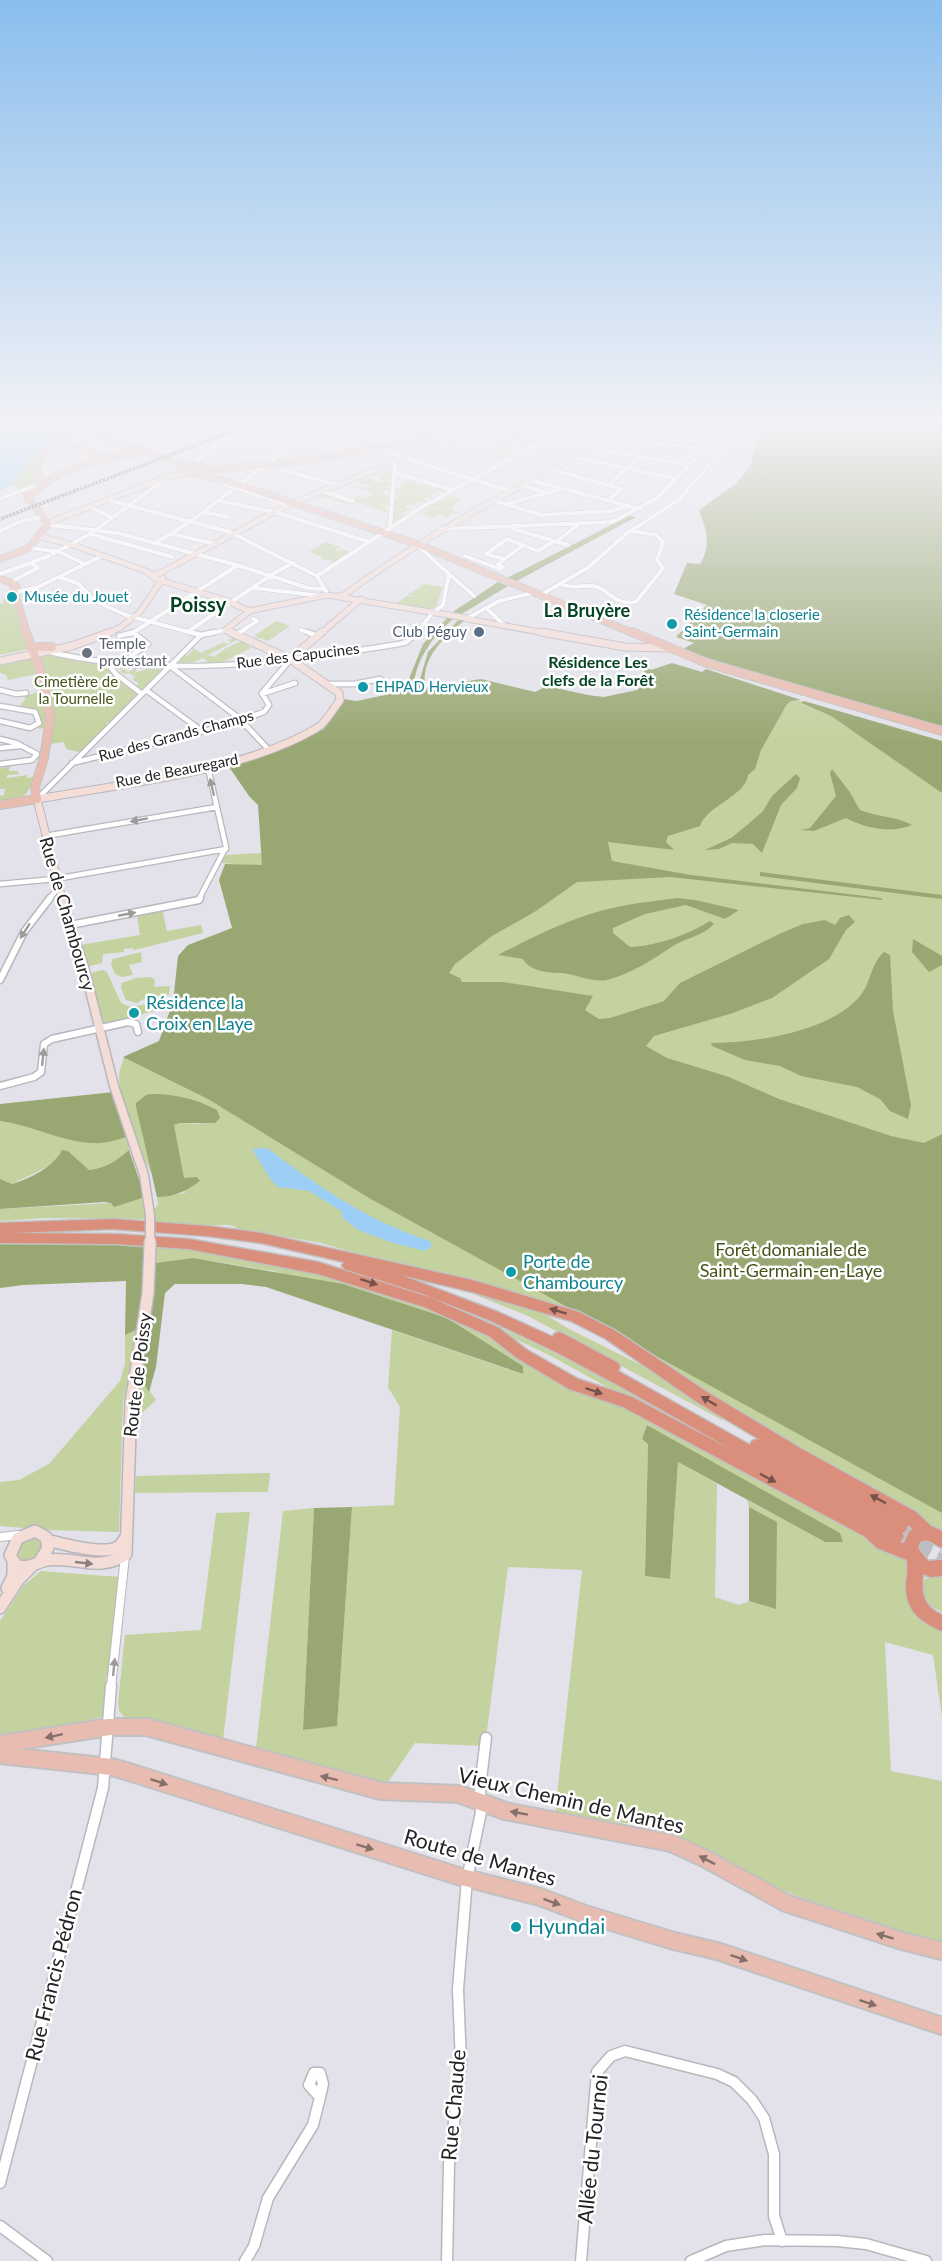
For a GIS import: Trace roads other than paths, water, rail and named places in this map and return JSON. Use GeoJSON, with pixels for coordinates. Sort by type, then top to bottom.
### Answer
{"type":"FeatureCollection","features":[{"type":"Feature","properties":{"kind":"highway"},"geometry":{"type":"LineString","coordinates":[[0,1228],[113,1224],[207,1231],[261,1238],[384,1265],[574,1316],[611,1335],[702,1397],[795,1453],[911,1517],[926,1532],[942,1540]]}},
{"type":"Feature","properties":{"kind":"highway"},"geometry":{"type":"LineString","coordinates":[[0,1236],[111,1231],[205,1238],[310,1256],[384,1274],[503,1319],[581,1358],[899,1531],[585,1351],[506,1313],[384,1265]]}},
{"type":"Feature","properties":{"kind":"highway"},"geometry":{"type":"LineString","coordinates":[[0,1236],[116,1239],[189,1244],[318,1268],[427,1302],[494,1332],[522,1354],[574,1384],[627,1402],[869,1531],[882,1543],[930,1566]]}},
{"type":"Feature","properties":{"kind":"highway"},"geometry":{"type":"LineString","coordinates":[[926,1532],[920,1533],[911,1541],[930,1566]]}},
{"type":"Feature","properties":{"kind":"highway"},"geometry":{"type":"LineString","coordinates":[[930,1566],[921,1575],[918,1584],[920,1594],[934,1612],[942,1615]]}},
{"type":"Feature","properties":{"kind":"highway"},"geometry":{"type":"LineString","coordinates":[[930,1566],[912,1582],[917,1603],[926,1615],[942,1623]]}},
{"type":"Feature","properties":{"kind":"main road"},"geometry":{"type":"LineString","coordinates":[[3,557],[31,548],[44,533]]}},
{"type":"Feature","properties":{"kind":"main road"},"geometry":{"type":"LineString","coordinates":[[378,533],[417,544],[431,553],[540,594],[664,648],[735,672],[942,732]]}},
{"type":"Feature","properties":{"kind":"main road"},"geometry":{"type":"LineString","coordinates":[[488,574],[664,648]]}},
{"type":"Feature","properties":{"kind":"main road"},"geometry":{"type":"LineString","coordinates":[[0,576],[16,587],[43,678],[50,724],[38,792],[4,804]]}},
{"type":"Feature","properties":{"kind":"main road"},"geometry":{"type":"LineString","coordinates":[[36,651],[52,647]]}},
{"type":"Feature","properties":{"kind":"main road","name":"Vieux Chemin de Mantes"},"geometry":{"type":"LineString","coordinates":[[0,1744],[18,1743],[108,1725],[147,1726],[381,1791],[459,1794],[505,1810],[671,1843],[795,1906],[902,1941],[942,1951]]}},
{"type":"Feature","properties":{"kind":"main road","name":"Route de Mantes"},"geometry":{"type":"LineString","coordinates":[[0,1755],[126,1771],[467,1879],[540,1897],[585,1914],[674,1941],[717,1951],[942,2026]]}},
{"type":"Feature","properties":{"kind":"street"},"geometry":{"type":"LineString","coordinates":[[0,576],[59,552],[91,533]]}},
{"type":"Feature","properties":{"kind":"street"},"geometry":{"type":"LineString","coordinates":[[93,533],[124,545],[175,558],[196,554],[237,533]]}},
{"type":"Feature","properties":{"kind":"street"},"geometry":{"type":"LineString","coordinates":[[105,533],[118,533],[238,565],[323,594]]}},
{"type":"Feature","properties":{"kind":"street"},"geometry":{"type":"LineString","coordinates":[[229,533],[317,576],[323,594]]}},
{"type":"Feature","properties":{"kind":"street"},"geometry":{"type":"LineString","coordinates":[[339,533],[369,542]]}},
{"type":"Feature","properties":{"kind":"street"},"geometry":{"type":"LineString","coordinates":[[342,596],[435,533]]}},
{"type":"Feature","properties":{"kind":"street"},"geometry":{"type":"LineString","coordinates":[[507,539],[508,533]]}},
{"type":"Feature","properties":{"kind":"street"},"geometry":{"type":"LineString","coordinates":[[525,533],[568,545]]}},
{"type":"Feature","properties":{"kind":"street"},"geometry":{"type":"LineString","coordinates":[[504,559],[486,554],[507,539],[515,541],[521,547],[539,551],[568,533]]}},
{"type":"Feature","properties":{"kind":"street"},"geometry":{"type":"LineString","coordinates":[[433,612],[469,619],[503,599],[540,594],[589,567],[628,533]]}},
{"type":"Feature","properties":{"kind":"street"},"geometry":{"type":"LineString","coordinates":[[560,584],[569,587],[595,586],[610,599],[633,603],[663,568],[657,559],[663,543],[662,539],[656,535],[640,533]]}},
{"type":"Feature","properties":{"kind":"street"},"geometry":{"type":"LineString","coordinates":[[154,544],[171,534],[216,544]]}},
{"type":"Feature","properties":{"kind":"street"},"geometry":{"type":"LineString","coordinates":[[317,576],[382,534]]}},
{"type":"Feature","properties":{"kind":"street"},"geometry":{"type":"LineString","coordinates":[[42,537],[73,545],[240,608],[264,610],[323,594]]}},
{"type":"Feature","properties":{"kind":"street"},"geometry":{"type":"LineString","coordinates":[[127,544],[136,538]]}},
{"type":"Feature","properties":{"kind":"street"},"geometry":{"type":"LineString","coordinates":[[465,556],[492,567],[521,547]]}},
{"type":"Feature","properties":{"kind":"street"},"geometry":{"type":"LineString","coordinates":[[31,548],[59,552],[85,564]]}},
{"type":"Feature","properties":{"kind":"street"},"geometry":{"type":"LineString","coordinates":[[0,660],[103,637],[136,616],[181,550]]}},
{"type":"Feature","properties":{"kind":"street"},"geometry":{"type":"LineString","coordinates":[[431,553],[449,574],[474,596]]}},
{"type":"Feature","properties":{"kind":"street"},"geometry":{"type":"LineString","coordinates":[[16,587],[31,589],[102,556]]}},
{"type":"Feature","properties":{"kind":"street"},"geometry":{"type":"LineString","coordinates":[[16,587],[38,568],[31,563]]}},
{"type":"Feature","properties":{"kind":"street"},"geometry":{"type":"LineString","coordinates":[[189,631],[271,575],[293,563]]}},
{"type":"Feature","properties":{"kind":"street"},"geometry":{"type":"LineString","coordinates":[[119,636],[134,633],[238,565]]}},
{"type":"Feature","properties":{"kind":"street"},"geometry":{"type":"LineString","coordinates":[[449,574],[442,605],[452,615]]}},
{"type":"Feature","properties":{"kind":"street"},"geometry":{"type":"LineString","coordinates":[[59,577],[79,584],[96,601],[111,609],[201,635],[225,630],[250,610]]}},
{"type":"Feature","properties":{"kind":"street"},"geometry":{"type":"LineString","coordinates":[[16,587],[31,589]]}},
{"type":"Feature","properties":{"kind":"street"},"geometry":{"type":"LineString","coordinates":[[253,588],[342,596],[625,647],[664,648]]}},
{"type":"Feature","properties":{"kind":"street","name":"Rue des Grands Champs"},"geometry":{"type":"LineString","coordinates":[[72,763],[202,731],[267,710],[269,705],[261,694],[290,659],[360,599]]}},
{"type":"Feature","properties":{"kind":"street","name":"Rue des Capucines"},"geometry":{"type":"LineString","coordinates":[[36,651],[83,661],[135,666],[259,664],[407,642],[442,605]]}},
{"type":"Feature","properties":{"kind":"street"},"geometry":{"type":"LineString","coordinates":[[486,608],[504,625]]}},
{"type":"Feature","properties":{"kind":"street"},"geometry":{"type":"LineString","coordinates":[[236,635],[257,621],[253,619]]}},
{"type":"Feature","properties":{"kind":"street"},"geometry":{"type":"LineString","coordinates":[[225,630],[290,659],[327,684],[354,684],[380,679]]}},
{"type":"Feature","properties":{"kind":"street"},"geometry":{"type":"LineString","coordinates":[[302,630],[318,636]]}},
{"type":"Feature","properties":{"kind":"street"},"geometry":{"type":"LineString","coordinates":[[134,633],[148,644],[131,656],[135,659],[135,666]]}},
{"type":"Feature","properties":{"kind":"street"},"geometry":{"type":"LineString","coordinates":[[38,792],[72,763],[201,635]]}},
{"type":"Feature","properties":{"kind":"street"},"geometry":{"type":"LineString","coordinates":[[52,647],[103,637]]}},
{"type":"Feature","properties":{"kind":"street"},"geometry":{"type":"LineString","coordinates":[[108,664],[116,674],[142,694]]}},
{"type":"Feature","properties":{"kind":"street"},"geometry":{"type":"LineString","coordinates":[[170,666],[240,720],[269,750]]}},
{"type":"Feature","properties":{"kind":"street"},"geometry":{"type":"LineString","coordinates":[[261,694],[295,683]]}},
{"type":"Feature","properties":{"kind":"street","name":"Rue de Beauregard"},"geometry":{"type":"LineString","coordinates":[[38,792],[208,768],[269,750],[313,732],[325,722],[340,697],[337,690],[327,684]]}},
{"type":"Feature","properties":{"kind":"street"},"geometry":{"type":"LineString","coordinates":[[0,690],[16,694],[26,693]]}},
{"type":"Feature","properties":{"kind":"street"},"geometry":{"type":"LineString","coordinates":[[146,690],[202,731]]}},
{"type":"Feature","properties":{"kind":"street"},"geometry":{"type":"LineString","coordinates":[[0,706],[37,713],[39,723],[30,728],[0,721]]}},
{"type":"Feature","properties":{"kind":"street"},"geometry":{"type":"LineString","coordinates":[[0,739],[36,753],[36,757],[28,761],[0,764]]}},
{"type":"Feature","properties":{"kind":"street"},"geometry":{"type":"LineString","coordinates":[[0,748],[21,746]]}},
{"type":"Feature","properties":{"kind":"street"},"geometry":{"type":"LineString","coordinates":[[69,925],[199,900],[226,849],[208,768]]}},
{"type":"Feature","properties":{"kind":"street","name":"Rue de Chambourcy"},"geometry":{"type":"LineString","coordinates":[[38,792],[45,836],[57,883],[100,1029],[114,1086],[144,1175],[150,1215]]}},
{"type":"Feature","properties":{"kind":"street"},"geometry":{"type":"LineString","coordinates":[[45,836],[217,807]]}},
{"type":"Feature","properties":{"kind":"street"},"geometry":{"type":"LineString","coordinates":[[0,884],[57,883],[226,849]]}},
{"type":"Feature","properties":{"kind":"street"},"geometry":{"type":"LineString","coordinates":[[0,980],[24,932],[57,883]]}},
{"type":"Feature","properties":{"kind":"street"},"geometry":{"type":"LineString","coordinates":[[0,1086],[34,1077],[41,1072],[44,1044],[48,1041],[133,1022],[138,1032]]}},
{"type":"Feature","properties":{"kind":"street","name":"Route de Poissy"},"geometry":{"type":"LineString","coordinates":[[103,1767],[126,1554],[131,1403],[148,1293],[150,1215]]}},
{"type":"Feature","properties":{"kind":"street"},"geometry":{"type":"LineString","coordinates":[[0,1537],[37,1532],[47,1540],[60,1544],[113,1549],[124,1542],[127,1535]]}},
{"type":"Feature","properties":{"kind":"street"},"geometry":{"type":"LineString","coordinates":[[0,1598],[12,1576],[8,1558],[12,1546],[23,1534]]}},
{"type":"Feature","properties":{"kind":"street"},"geometry":{"type":"LineString","coordinates":[[0,1608],[19,1579],[47,1551],[47,1540]]}},
{"type":"Feature","properties":{"kind":"street"},"geometry":{"type":"LineString","coordinates":[[8,1558],[22,1567],[54,1560],[106,1565],[116,1563],[126,1554]]}},
{"type":"Feature","properties":{"kind":"street","name":"Rue Chaude"},"geometry":{"type":"LineString","coordinates":[[447,2261],[449,2164],[461,2064],[458,1989],[461,1940],[468,1888],[467,1879],[481,1812],[479,1801],[486,1738]]}},
{"type":"Feature","properties":{"kind":"street","name":"Rue Francis Pédron"},"geometry":{"type":"LineString","coordinates":[[0,2183],[103,1788],[103,1767]]}},
{"type":"Feature","properties":{"kind":"street","name":"Allée du Tournoi"},"geometry":{"type":"LineString","coordinates":[[582,2261],[597,2072],[611,2056],[620,2051],[630,2051],[717,2074],[734,2082],[752,2100],[764,2118],[774,2154],[774,2217],[782,2241]]}},
{"type":"Feature","properties":{"kind":"street"},"geometry":{"type":"LineString","coordinates":[[245,2261],[254,2246],[268,2198],[314,2125],[320,2097]]}},
{"type":"Feature","properties":{"kind":"street"},"geometry":{"type":"LineString","coordinates":[[0,2226],[47,2261]]}},
{"type":"Feature","properties":{"kind":"street"},"geometry":{"type":"LineString","coordinates":[[691,2261],[726,2246],[765,2240],[837,2241],[866,2244],[926,2261]]}},
{"type":"Feature","properties":{"kind":"water"},"geometry":{"type":"Polygon","coordinates":[[[267,1148],[345,1202],[386,1224],[430,1241],[432,1246],[425,1251],[393,1243],[358,1230],[343,1218],[341,1211],[309,1191],[278,1187],[271,1180],[252,1149],[267,1148]]]}},
{"type":"Feature","properties":{"kind":"tunnel"},"geometry":{"type":"LineString","coordinates":[[901,1526],[942,1549]]}},
{"type":"Feature","properties":{"kind":"tunnel"},"geometry":{"type":"LineString","coordinates":[[896,1536],[942,1562]]}},
{"type":"Feature","properties":{"kind":"place","name":"Musée du Jouet"},"geometry":{"type":"Point","coordinates":[12,597]}},
{"type":"Feature","properties":{"kind":"place","name":"Résidence la closerie Saint-Germain"},"geometry":{"type":"Point","coordinates":[672,624]}},
{"type":"Feature","properties":{"kind":"place","name":"Club Péguy"},"geometry":{"type":"Point","coordinates":[479,632]}},
{"type":"Feature","properties":{"kind":"place","name":"Temple protestant"},"geometry":{"type":"Point","coordinates":[87,653]}},
{"type":"Feature","properties":{"kind":"place","name":"EHPAD Hervieux"},"geometry":{"type":"Point","coordinates":[363,687]}},
{"type":"Feature","properties":{"kind":"place","name":"Résidence la Croix en Laye"},"geometry":{"type":"Point","coordinates":[134,1013]}},
{"type":"Feature","properties":{"kind":"place","name":"Porte de Chambourcy"},"geometry":{"type":"Point","coordinates":[511,1272]}},
{"type":"Feature","properties":{"kind":"place","name":"Hyundai"},"geometry":{"type":"Point","coordinates":[516,1927]}},
{"type":"Feature","properties":{"kind":"district","name":"Poissy"},"geometry":{"type":"Point","coordinates":[198,605]}},
{"type":"Feature","properties":{"kind":"district","name":"La Bruyère"},"geometry":{"type":"Point","coordinates":[587,611]}},
{"type":"Feature","properties":{"kind":"district","name":"Résidence Les clefs de la Forêt"},"geometry":{"type":"Point","coordinates":[598,671]}},
{"type":"Feature","properties":{"kind":"park label","name":"Cimetière de la Tournelle"},"geometry":{"type":"Point","coordinates":[76,690]}},
{"type":"Feature","properties":{"kind":"park label","name":"Forêt domaniale de Saint-Germain-en-Laye"},"geometry":{"type":"Point","coordinates":[791,1260]}}]}
